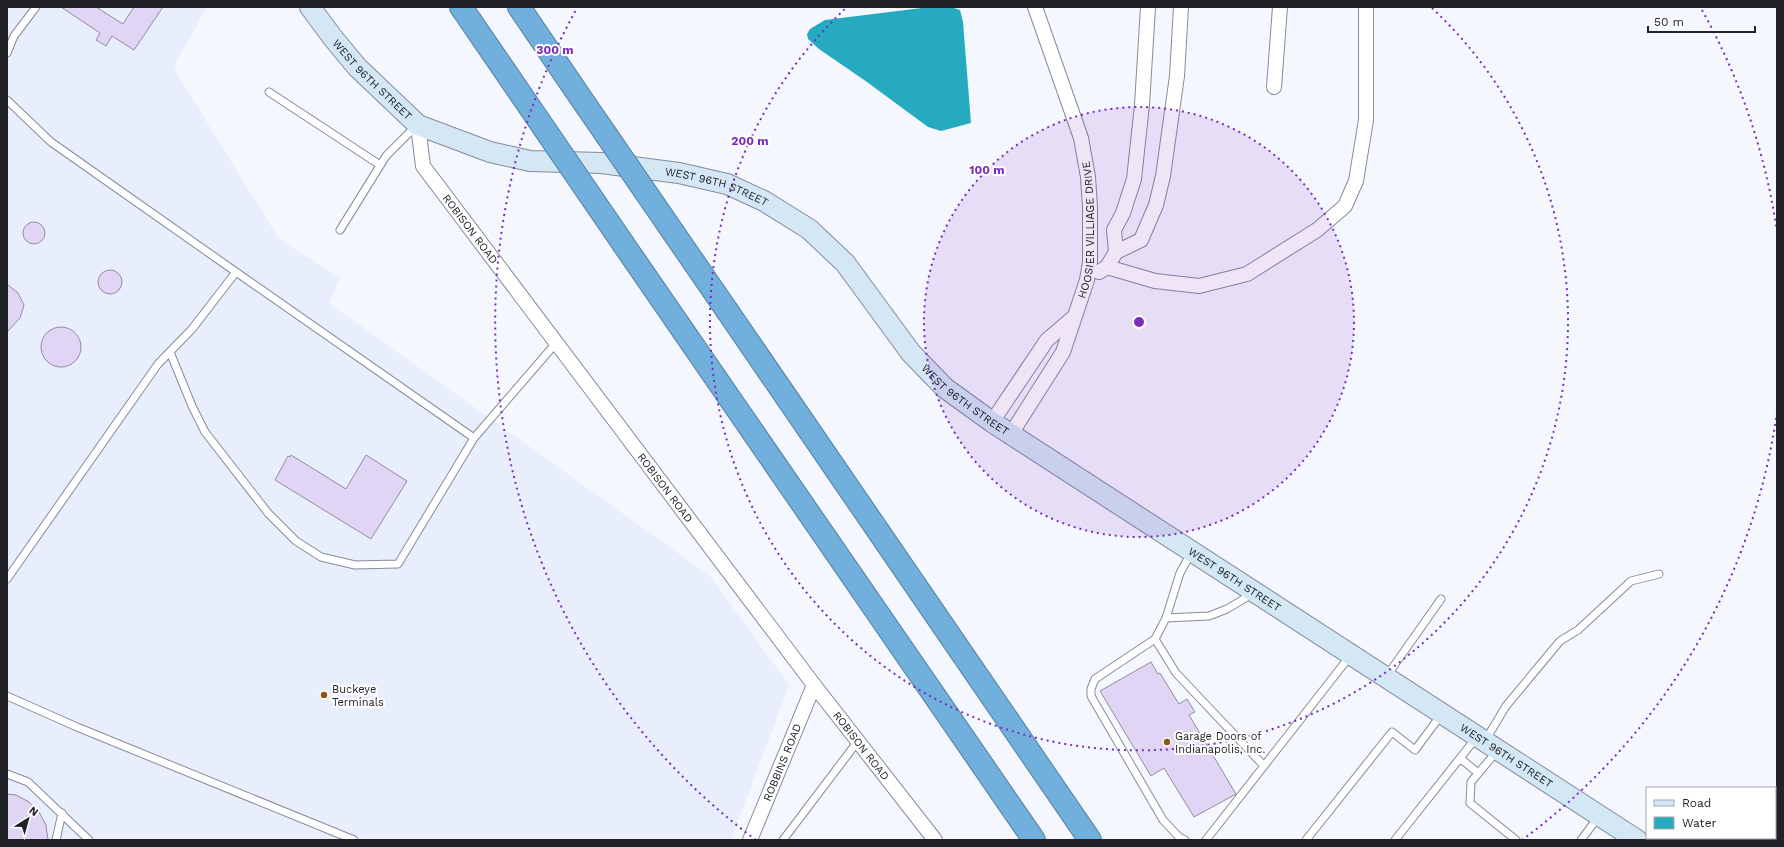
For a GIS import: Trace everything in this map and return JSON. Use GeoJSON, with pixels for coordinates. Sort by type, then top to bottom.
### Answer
{"type":"FeatureCollection","features":[{"type":"Feature","properties":{"kind":"highway"},"geometry":{"type":"LineString","coordinates":[[518,7],[1090,840]]}},
{"type":"Feature","properties":{"kind":"highway"},"geometry":{"type":"LineString","coordinates":[[466,14],[1034,840]]}},
{"type":"Feature","properties":{"kind":"street","name":"WEST 96TH STREET"},"geometry":{"type":"LineString","coordinates":[[310,7],[357,67],[418,125],[496,154],[530,161],[601,163],[679,173],[726,184],[764,201],[809,229],[845,264],[911,353],[945,388],[992,422],[1637,840]]}},
{"type":"Feature","properties":{"kind":"street","name":"HOOSIER VILLIAGE DRIVE"},"geometry":{"type":"LineString","coordinates":[[1011,434],[1063,352],[1087,280],[1090,262],[1091,221],[1084,157],[1076,125],[1035,7]]}},
{"type":"Feature","properties":{"kind":"street"},"geometry":{"type":"LineString","coordinates":[[1116,252],[1114,230],[1124,213],[1134,179],[1142,105],[1148,7]]}},
{"type":"Feature","properties":{"kind":"street"},"geometry":{"type":"LineString","coordinates":[[1087,280],[1107,267],[1116,252],[1141,240],[1156,205],[1163,176],[1177,76],[1181,7]]}},
{"type":"Feature","properties":{"kind":"street"},"geometry":{"type":"LineString","coordinates":[[1274,87],[1280,7]]}},
{"type":"Feature","properties":{"kind":"street"},"geometry":{"type":"LineString","coordinates":[[1107,267],[1155,281],[1199,286],[1247,274],[1317,230],[1345,206],[1356,181],[1366,120],[1366,7]]}},
{"type":"Feature","properties":{"kind":"street","name":"ROBISON ROAD"},"geometry":{"type":"LineString","coordinates":[[418,125],[423,166],[814,685],[935,840]]}},
{"type":"Feature","properties":{"kind":"street"},"geometry":{"type":"LineString","coordinates":[[992,422],[1047,340],[1075,316]]}},
{"type":"Feature","properties":{"kind":"street","name":"ROBBINS ROAD"},"geometry":{"type":"LineString","coordinates":[[750,840],[814,685]]}},
{"type":"Feature","properties":{"kind":"lane"},"geometry":{"type":"LineString","coordinates":[[7,53],[14,36],[36,7]]}},
{"type":"Feature","properties":{"kind":"lane"},"geometry":{"type":"LineString","coordinates":[[269,92],[380,165]]}},
{"type":"Feature","properties":{"kind":"lane"},"geometry":{"type":"LineString","coordinates":[[7,100],[50,142],[474,438]]}},
{"type":"Feature","properties":{"kind":"lane"},"geometry":{"type":"LineString","coordinates":[[340,230],[386,156],[418,125]]}},
{"type":"Feature","properties":{"kind":"lane"},"geometry":{"type":"LineString","coordinates":[[7,579],[153,371],[192,329],[236,272]]}},
{"type":"Feature","properties":{"kind":"lane"},"geometry":{"type":"LineString","coordinates":[[170,352],[192,406],[205,432],[268,513],[296,541],[321,556],[355,565],[398,564],[474,438],[556,343]]}},
{"type":"Feature","properties":{"kind":"lane"},"geometry":{"type":"LineString","coordinates":[[1185,840],[1179,837],[1163,820],[1091,696],[1091,689],[1095,679],[1155,639],[1166,618],[1180,573],[1192,551]]}},
{"type":"Feature","properties":{"kind":"lane"},"geometry":{"type":"LineString","coordinates":[[1516,840],[1470,803],[1471,782],[1478,773],[1487,742],[1506,706],[1560,641],[1578,630],[1631,581],[1659,574]]}},
{"type":"Feature","properties":{"kind":"lane"},"geometry":{"type":"LineString","coordinates":[[1166,618],[1209,616],[1227,609],[1255,592]]}},
{"type":"Feature","properties":{"kind":"lane"},"geometry":{"type":"LineString","coordinates":[[1386,677],[1441,599]]}},
{"type":"Feature","properties":{"kind":"lane"},"geometry":{"type":"LineString","coordinates":[[1155,639],[1176,673],[1264,766]]}},
{"type":"Feature","properties":{"kind":"lane"},"geometry":{"type":"LineString","coordinates":[[1206,840],[1351,654]]}},
{"type":"Feature","properties":{"kind":"lane"},"geometry":{"type":"LineString","coordinates":[[7,696],[76,727],[354,840]]}},
{"type":"Feature","properties":{"kind":"lane"},"geometry":{"type":"LineString","coordinates":[[1306,840],[1392,732],[1415,750],[1442,713]]}},
{"type":"Feature","properties":{"kind":"lane"},"geometry":{"type":"LineString","coordinates":[[783,840],[858,741]]}},
{"type":"Feature","properties":{"kind":"lane"},"geometry":{"type":"LineString","coordinates":[[1395,840],[1460,758],[1487,742]]}},
{"type":"Feature","properties":{"kind":"lane"},"geometry":{"type":"LineString","coordinates":[[1460,758],[1478,773]]}},
{"type":"Feature","properties":{"kind":"lane"},"geometry":{"type":"LineString","coordinates":[[7,774],[28,782],[89,840]]}},
{"type":"Feature","properties":{"kind":"lane"},"geometry":{"type":"LineString","coordinates":[[56,840],[62,813]]}},
{"type":"Feature","properties":{"kind":"lane"},"geometry":{"type":"LineString","coordinates":[[1581,840],[1599,815]]}},
{"type":"Feature","properties":{"kind":"shaded area"},"geometry":{"type":"Polygon","coordinates":[[[7,7],[207,7],[173,67],[279,239],[340,278],[329,303],[710,576],[789,685],[731,840],[7,840],[7,7]]]}},
{"type":"Feature","properties":{"kind":"water"},"geometry":{"type":"Polygon","coordinates":[[[930,7],[951,7],[960,10],[963,22],[971,123],[941,131],[928,127],[819,49],[808,39],[807,34],[810,29],[825,20],[930,7]]]}},
{"type":"Feature","properties":{"kind":"building"},"geometry":{"type":"Polygon","coordinates":[[[61,7],[96,7],[123,24],[134,7],[163,7],[134,50],[112,36],[106,46],[96,40],[100,33],[61,7]]]}},
{"type":"Feature","properties":{"kind":"building"},"geometry":{"type":"Polygon","coordinates":[[[34,222],[42,225],[45,233],[42,241],[34,244],[26,241],[23,233],[26,225],[34,222]]]}},
{"type":"Feature","properties":{"kind":"building"},"geometry":{"type":"Polygon","coordinates":[[[110,270],[115,271],[121,277],[121,287],[115,293],[110,294],[105,293],[99,287],[98,282],[99,277],[105,271],[110,270]]]}},
{"type":"Feature","properties":{"kind":"building"},"geometry":{"type":"Polygon","coordinates":[[[7,284],[18,293],[24,305],[20,318],[7,332],[7,284]]]}},
{"type":"Feature","properties":{"kind":"building"},"geometry":{"type":"Polygon","coordinates":[[[61,327],[69,329],[75,333],[79,339],[81,347],[79,355],[75,361],[69,365],[61,367],[53,365],[47,361],[43,355],[41,347],[43,339],[47,333],[53,329],[61,327]]]}},
{"type":"Feature","properties":{"kind":"building"},"geometry":{"type":"Polygon","coordinates":[[[291,455],[346,489],[366,455],[407,481],[371,539],[275,480],[288,456],[290,457],[291,455]]]}},
{"type":"Feature","properties":{"kind":"building","name":"Garage Doors of Indianapolis, Inc."},"geometry":{"type":"Polygon","coordinates":[[[1151,662],[1158,674],[1160,673],[1179,704],[1187,699],[1195,712],[1189,715],[1236,794],[1194,817],[1164,768],[1151,776],[1100,691],[1151,662]]]}},
{"type":"Feature","properties":{"kind":"building"},"geometry":{"type":"Polygon","coordinates":[[[7,794],[16,795],[29,802],[39,812],[46,825],[48,840],[7,840],[7,794]]]}},
{"type":"Feature","properties":{"kind":"place","name":"Buckeye Terminals"},"geometry":{"type":"Point","coordinates":[324,695]}},
{"type":"Feature","properties":{"kind":"place","name":"Garage Doors of Indianapolis, Inc."},"geometry":{"type":"Point","coordinates":[1167,742]}}]}
